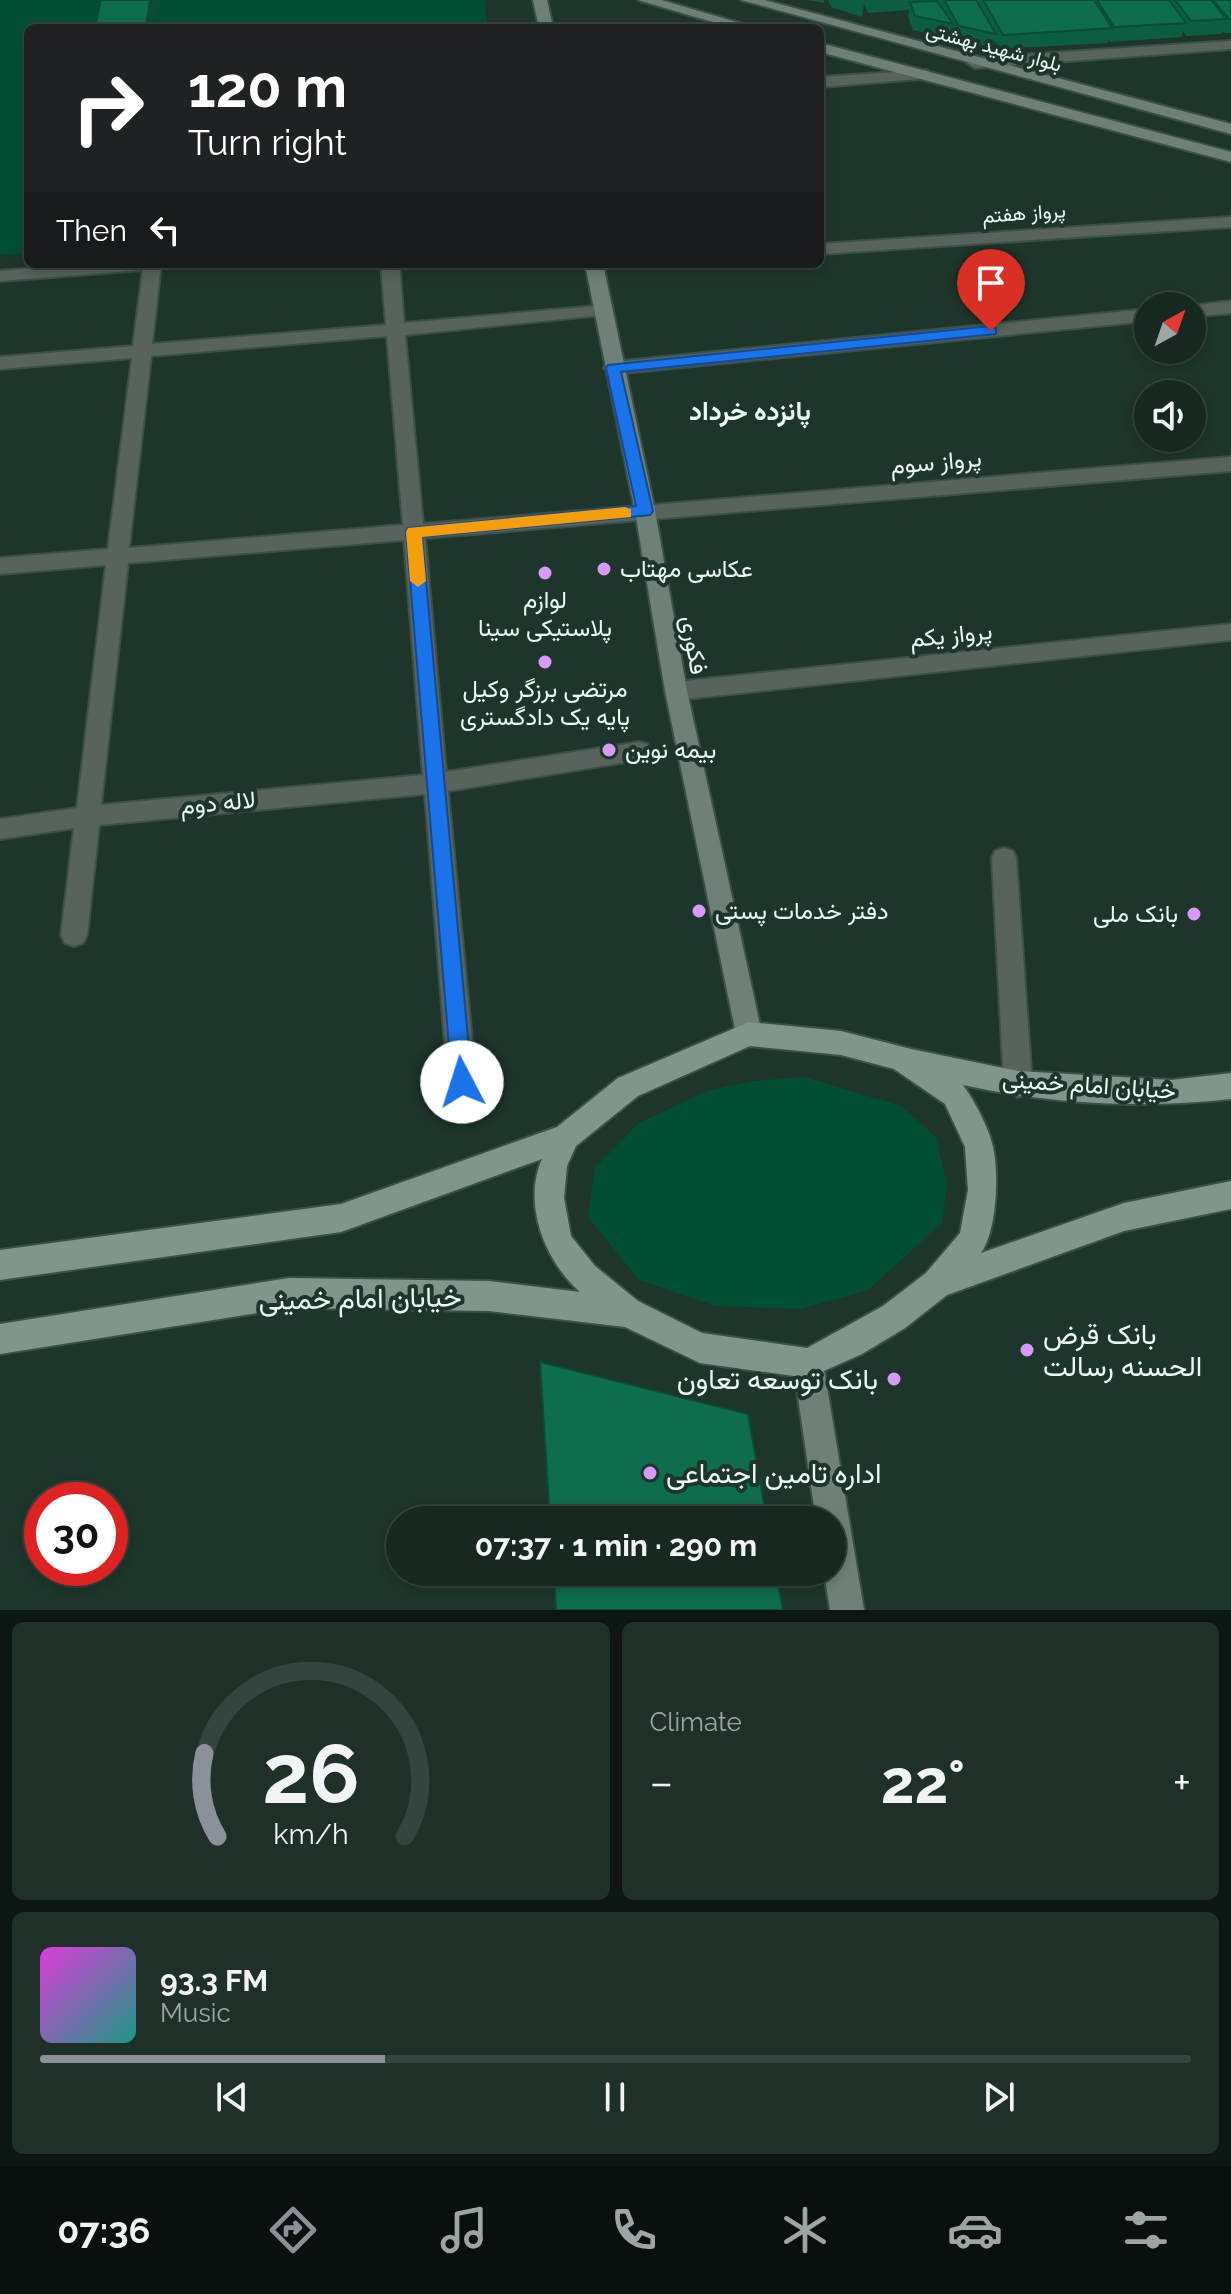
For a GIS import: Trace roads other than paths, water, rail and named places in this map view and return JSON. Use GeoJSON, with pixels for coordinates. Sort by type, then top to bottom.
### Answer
{"type":"FeatureCollection","features":[{"type":"Feature","properties":{"kind":"main road"},"geometry":{"type":"LineString","coordinates":[[540,0],[545,24]]}},
{"type":"Feature","properties":{"kind":"main road"},"geometry":{"type":"LineString","coordinates":[[645,0],[735,24]]}},
{"type":"Feature","properties":{"kind":"main road","name":"بلوار شهید بهشتی"},"geometry":{"type":"LineString","coordinates":[[748,0],[1231,129]]}},
{"type":"Feature","properties":{"kind":"main road","name":"بلوار شهید بهشتی"},"geometry":{"type":"LineString","coordinates":[[824,48],[1231,157]]}},
{"type":"Feature","properties":{"kind":"main road","name":"فکوری"},"geometry":{"type":"LineString","coordinates":[[595,268],[645,511],[676,691],[749,1034]]}},
{"type":"Feature","properties":{"kind":"main road"},"geometry":{"type":"LineString","coordinates":[[0,1265],[341,1218],[566,1137],[628,1087],[749,1034]]}},
{"type":"Feature","properties":{"kind":"main road","name":"خیابان امام خمینی"},"geometry":{"type":"LineString","coordinates":[[749,1034],[841,1043],[1018,1084],[1171,1093],[1231,1086]]}},
{"type":"Feature","properties":{"kind":"main road"},"geometry":{"type":"LineString","coordinates":[[566,1137],[553,1166],[550,1198],[558,1243],[585,1276],[627,1312],[700,1348],[808,1363],[851,1343],[894,1317],[937,1284],[974,1239],[982,1190],[979,1146],[955,1095],[901,1058]]}},
{"type":"Feature","properties":{"kind":"main road"},"geometry":{"type":"LineString","coordinates":[[937,1284],[1124,1217],[1231,1195]]}},
{"type":"Feature","properties":{"kind":"main road","name":"خیابان امام خمینی"},"geometry":{"type":"LineString","coordinates":[[0,1339],[289,1293],[489,1296],[627,1312]]}},
{"type":"Feature","properties":{"kind":"main road"},"geometry":{"type":"LineString","coordinates":[[808,1363],[847,1610]]}},
{"type":"Feature","properties":{"kind":"street"},"geometry":{"type":"LineString","coordinates":[[975,63],[1231,45]]}},
{"type":"Feature","properties":{"kind":"street"},"geometry":{"type":"LineString","coordinates":[[824,82],[926,75]]}},
{"type":"Feature","properties":{"kind":"street","name":"پرواز هفتم"},"geometry":{"type":"LineString","coordinates":[[824,249],[1231,222]]}},
{"type":"Feature","properties":{"kind":"street"},"geometry":{"type":"LineString","coordinates":[[0,276],[101,268]]}},
{"type":"Feature","properties":{"kind":"street"},"geometry":{"type":"LineString","coordinates":[[74,935],[152,268]]}},
{"type":"Feature","properties":{"kind":"street"},"geometry":{"type":"LineString","coordinates":[[390,268],[462,1082]]}},
{"type":"Feature","properties":{"kind":"street"},"geometry":{"type":"LineString","coordinates":[[1206,310],[1231,307]]}},
{"type":"Feature","properties":{"kind":"street"},"geometry":{"type":"LineString","coordinates":[[0,363],[396,330],[602,309]]}},
{"type":"Feature","properties":{"kind":"street"},"geometry":{"type":"LineString","coordinates":[[613,368],[1134,316]]}},
{"type":"Feature","properties":{"kind":"street","name":"پرواز سوم"},"geometry":{"type":"LineString","coordinates":[[0,566],[1231,464]]}},
{"type":"Feature","properties":{"kind":"street","name":"پرواز یکم"},"geometry":{"type":"LineString","coordinates":[[676,691],[1231,632]]}},
{"type":"Feature","properties":{"kind":"street","name":"لاله دوم"},"geometry":{"type":"LineString","coordinates":[[0,829],[88,816],[436,783],[639,751]]}},
{"type":"Feature","properties":{"kind":"street"},"geometry":{"type":"LineString","coordinates":[[1004,858],[1018,1084]]}},
{"type":"Feature","properties":{"kind":"place","name":"عکاسی مهتاب"},"geometry":{"type":"Point","coordinates":[604,569]}},
{"type":"Feature","properties":{"kind":"place","name":"لوازم پلاستیکی سینا"},"geometry":{"type":"Point","coordinates":[545,573]}},
{"type":"Feature","properties":{"kind":"place","name":"مرتضی برزگر وکیل پایه یک دادگستری"},"geometry":{"type":"Point","coordinates":[545,662]}},
{"type":"Feature","properties":{"kind":"place","name":"بیمه نوین"},"geometry":{"type":"Point","coordinates":[609,750]}},
{"type":"Feature","properties":{"kind":"place","name":"دفتر خدمات پستی"},"geometry":{"type":"Point","coordinates":[699,911]}},
{"type":"Feature","properties":{"kind":"place","name":"بانک ملی"},"geometry":{"type":"Point","coordinates":[1194,914]}},
{"type":"Feature","properties":{"kind":"place","name":"بانک قرض الحسنه رسالت"},"geometry":{"type":"Point","coordinates":[1027,1350]}},
{"type":"Feature","properties":{"kind":"place","name":"بانک توسعه تعاون"},"geometry":{"type":"Point","coordinates":[894,1379]}},
{"type":"Feature","properties":{"kind":"place","name":"اداره تامین اجتماعی"},"geometry":{"type":"Point","coordinates":[650,1473]}},
{"type":"Feature","properties":{"kind":"district","name":"پانزده خرداد"},"geometry":{"type":"Point","coordinates":[750,411]}}]}
